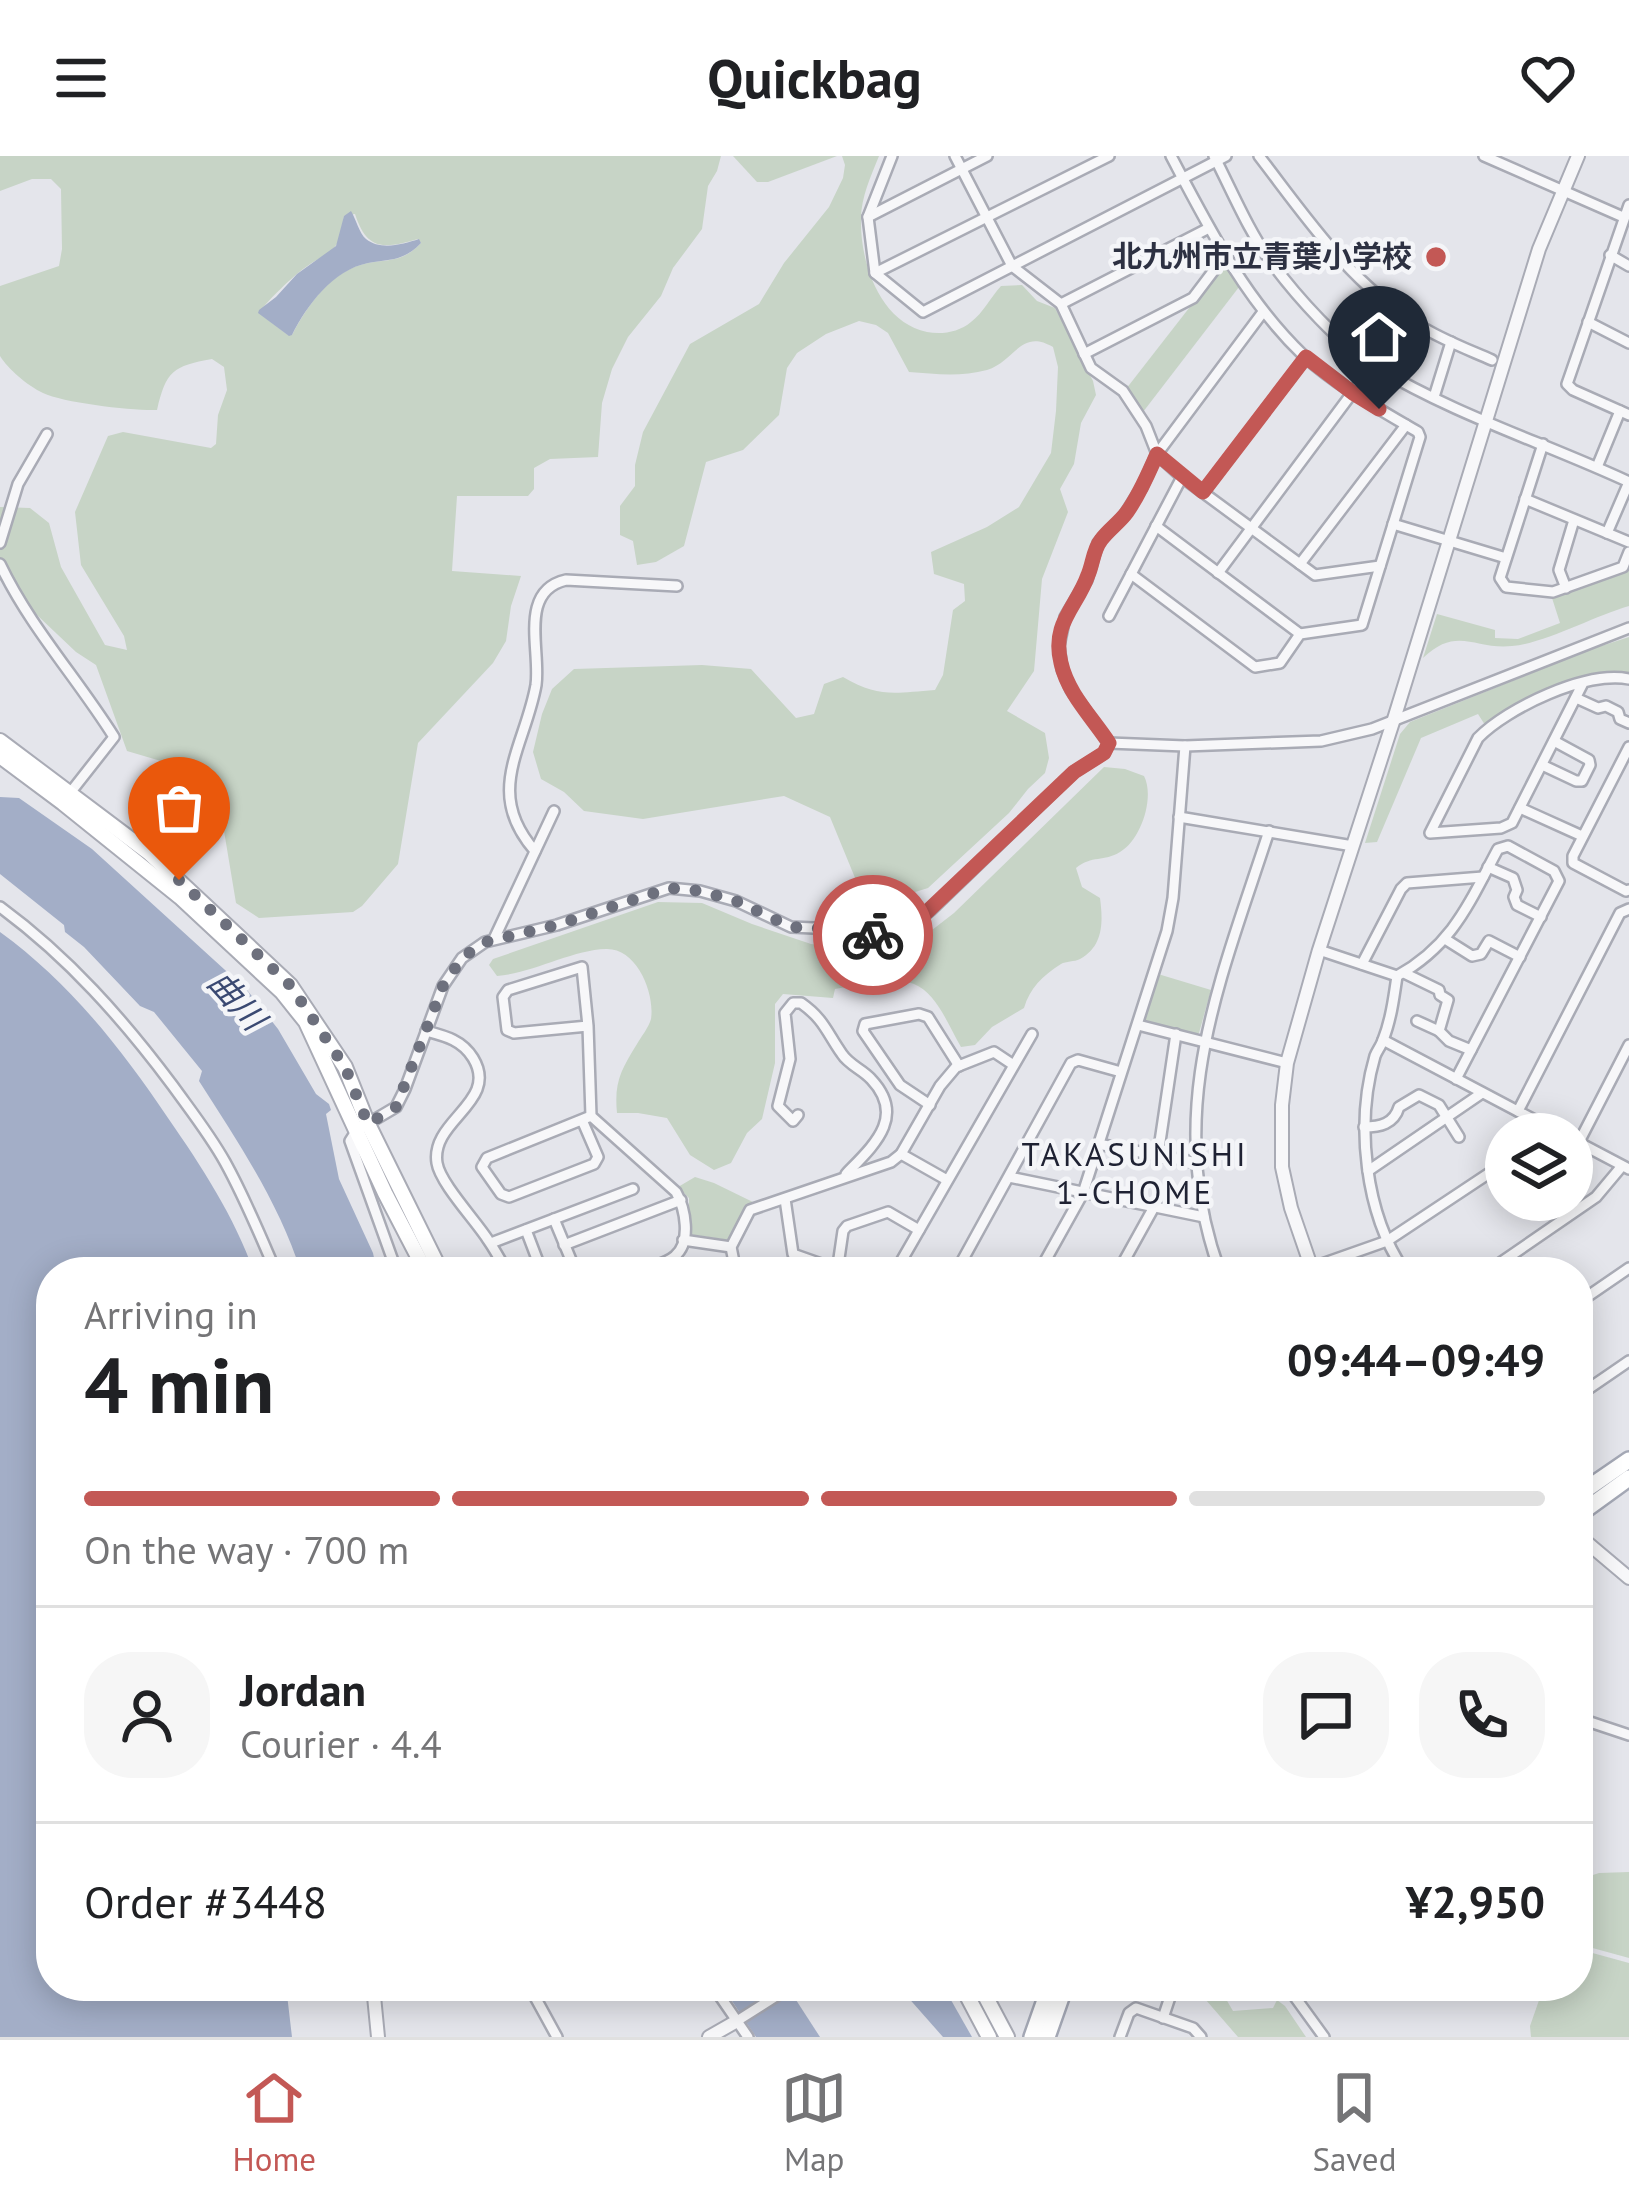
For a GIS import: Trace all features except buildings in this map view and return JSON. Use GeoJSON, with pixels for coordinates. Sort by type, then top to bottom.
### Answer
{"type":"FeatureCollection","features":[{"type":"Feature","properties":{"kind":"main road"},"geometry":{"type":"LineString","coordinates":[[0,741],[7,756],[149,853],[290,985],[345,1067],[385,1193],[418,1257]]}},
{"type":"Feature","properties":{"kind":"main road"},"geometry":{"type":"LineString","coordinates":[[362,1127],[433,1257]]}},
{"type":"Feature","properties":{"kind":"main road"},"geometry":{"type":"LineString","coordinates":[[1593,1485],[1629,1460]]}},
{"type":"Feature","properties":{"kind":"main road"},"geometry":{"type":"LineString","coordinates":[[1593,1504],[1629,1478]]}},
{"type":"Feature","properties":{"kind":"main road"},"geometry":{"type":"LineString","coordinates":[[970,2001],[989,2037]]}},
{"type":"Feature","properties":{"kind":"main road"},"geometry":{"type":"LineString","coordinates":[[988,2001],[1007,2037]]}},
{"type":"Feature","properties":{"kind":"main road"},"geometry":{"type":"LineString","coordinates":[[1032,2037],[1045,2001]]}},
{"type":"Feature","properties":{"kind":"main road"},"geometry":{"type":"LineString","coordinates":[[1047,2037],[1060,2001]]}},
{"type":"Feature","properties":{"kind":"street"},"geometry":{"type":"LineString","coordinates":[[892,156],[868,217],[875,273],[923,312],[1219,158],[1270,260],[1340,338],[1373,365],[1485,421],[1629,482],[1607,533]]}},
{"type":"Feature","properties":{"kind":"street"},"geometry":{"type":"LineString","coordinates":[[955,156],[1012,266],[1061,304],[1091,368],[1123,392],[1157,454],[1315,575],[1380,566]]}},
{"type":"Feature","properties":{"kind":"street"},"geometry":{"type":"LineString","coordinates":[[868,217],[987,156]]}},
{"type":"Feature","properties":{"kind":"street"},"geometry":{"type":"LineString","coordinates":[[875,273],[1108,156]]}},
{"type":"Feature","properties":{"kind":"street"},"geometry":{"type":"LineString","coordinates":[[1156,526],[1300,634],[1361,625],[1420,437],[1306,357],[1263,312],[1224,257],[1171,156]]}},
{"type":"Feature","properties":{"kind":"street"},"geometry":{"type":"LineString","coordinates":[[1259,156],[1342,262],[1395,309],[1419,326],[1492,360]]}},
{"type":"Feature","properties":{"kind":"street"},"geometry":{"type":"LineString","coordinates":[[1484,156],[1563,190],[1624,224]]}},
{"type":"Feature","properties":{"kind":"street"},"geometry":{"type":"LineString","coordinates":[[1304,1257],[1282,1168],[1287,1063],[1539,249],[1579,156]]}},
{"type":"Feature","properties":{"kind":"street"},"geometry":{"type":"LineString","coordinates":[[1597,466],[1624,413],[1567,384],[1629,205]]}},
{"type":"Feature","properties":{"kind":"street"},"geometry":{"type":"LineString","coordinates":[[1061,304],[1209,228]]}},
{"type":"Feature","properties":{"kind":"street"},"geometry":{"type":"LineString","coordinates":[[1610,255],[1629,266]]}},
{"type":"Feature","properties":{"kind":"street"},"geometry":{"type":"LineString","coordinates":[[1084,354],[1193,298],[1224,257]]}},
{"type":"Feature","properties":{"kind":"street"},"geometry":{"type":"LineString","coordinates":[[1109,743],[1071,690],[1059,656],[1064,617],[1087,580],[1098,543],[1124,516],[1157,454],[1263,312]]}},
{"type":"Feature","properties":{"kind":"street"},"geometry":{"type":"LineString","coordinates":[[1588,322],[1629,343]]}},
{"type":"Feature","properties":{"kind":"street"},"geometry":{"type":"LineString","coordinates":[[1435,397],[1450,341]]}},
{"type":"Feature","properties":{"kind":"street"},"geometry":{"type":"LineString","coordinates":[[1203,492],[1306,357]]}},
{"type":"Feature","properties":{"kind":"street"},"geometry":{"type":"LineString","coordinates":[[1219,573],[1373,365]]}},
{"type":"Feature","properties":{"kind":"street"},"geometry":{"type":"LineString","coordinates":[[1300,564],[1406,424]]}},
{"type":"Feature","properties":{"kind":"street"},"geometry":{"type":"LineString","coordinates":[[0,543],[18,484],[47,434]]}},
{"type":"Feature","properties":{"kind":"street"},"geometry":{"type":"LineString","coordinates":[[1543,444],[1500,578],[1506,587],[1553,592],[1623,566],[1629,552]]}},
{"type":"Feature","properties":{"kind":"street"},"geometry":{"type":"LineString","coordinates":[[1109,616],[1182,477]]}},
{"type":"Feature","properties":{"kind":"street"},"geometry":{"type":"LineString","coordinates":[[1525,499],[1629,542]]}},
{"type":"Feature","properties":{"kind":"street"},"geometry":{"type":"LineString","coordinates":[[1566,588],[1558,570],[1574,520]]}},
{"type":"Feature","properties":{"kind":"street"},"geometry":{"type":"LineString","coordinates":[[1393,524],[1506,558]]}},
{"type":"Feature","properties":{"kind":"street"},"geometry":{"type":"LineString","coordinates":[[0,564],[15,597],[114,737],[67,798]]}},
{"type":"Feature","properties":{"kind":"street"},"geometry":{"type":"LineString","coordinates":[[1131,574],[1255,667],[1280,663],[1300,634]]}},
{"type":"Feature","properties":{"kind":"street"},"geometry":{"type":"LineString","coordinates":[[535,850],[522,836],[509,799],[510,772],[536,685],[533,639],[542,598],[566,580],[677,586]]}},
{"type":"Feature","properties":{"kind":"street"},"geometry":{"type":"LineString","coordinates":[[1109,743],[1309,743],[1372,729],[1629,628]]}},
{"type":"Feature","properties":{"kind":"street"},"geometry":{"type":"LineString","coordinates":[[1583,683],[1512,824],[1430,833],[1487,728],[1545,696],[1583,683],[1616,676],[1629,679]]}},
{"type":"Feature","properties":{"kind":"street"},"geometry":{"type":"LineString","coordinates":[[1576,698],[1598,708],[1606,706],[1629,723]]}},
{"type":"Feature","properties":{"kind":"street"},"geometry":{"type":"LineString","coordinates":[[1542,765],[1582,781],[1590,765],[1554,741]]}},
{"type":"Feature","properties":{"kind":"street"},"geometry":{"type":"LineString","coordinates":[[392,1257],[351,1135],[396,1107],[453,968],[473,948],[669,888],[736,901],[791,927],[889,936],[932,910],[1074,772],[1104,753],[1109,743]]}},
{"type":"Feature","properties":{"kind":"street"},"geometry":{"type":"LineString","coordinates":[[1047,1257],[1083,1192],[1167,931],[1174,898],[1185,746]]}},
{"type":"Feature","properties":{"kind":"street"},"geometry":{"type":"LineString","coordinates":[[1629,747],[1573,856],[1573,863],[1629,890]]}},
{"type":"Feature","properties":{"kind":"street"},"geometry":{"type":"LineString","coordinates":[[1520,808],[1582,836]]}},
{"type":"Feature","properties":{"kind":"street"},"geometry":{"type":"LineString","coordinates":[[494,939],[554,812]]}},
{"type":"Feature","properties":{"kind":"street"},"geometry":{"type":"LineString","coordinates":[[1179,817],[1353,845]]}},
{"type":"Feature","properties":{"kind":"street"},"geometry":{"type":"LineString","coordinates":[[1216,1257],[1204,1217],[1196,1092],[1214,998],[1269,831]]}},
{"type":"Feature","properties":{"kind":"street"},"geometry":{"type":"LineString","coordinates":[[1396,1257],[1387,1241],[1368,1172],[1364,1127],[1376,1052],[1401,974],[1455,930],[1498,849],[1508,846],[1554,871],[1559,881],[1456,1079]]}},
{"type":"Feature","properties":{"kind":"street"},"geometry":{"type":"LineString","coordinates":[[1362,964],[1407,883],[1486,872],[1513,878],[1517,905],[1541,917]]}},
{"type":"Feature","properties":{"kind":"street"},"geometry":{"type":"LineString","coordinates":[[0,907],[92,986],[195,1113],[224,1160],[269,1257]]}},
{"type":"Feature","properties":{"kind":"street"},"geometry":{"type":"LineString","coordinates":[[1517,1111],[1620,913],[1629,909]]}},
{"type":"Feature","properties":{"kind":"street"},"geometry":{"type":"LineString","coordinates":[[1445,939],[1472,956],[1481,954],[1489,941],[1520,957]]}},
{"type":"Feature","properties":{"kind":"street"},"geometry":{"type":"LineString","coordinates":[[1319,950],[1439,990],[1448,1000],[1439,1031]]}},
{"type":"Feature","properties":{"kind":"street"},"geometry":{"type":"LineString","coordinates":[[587,1118],[487,1158],[482,1167],[501,1195],[509,1197],[594,1164],[598,1157],[587,1118],[588,1026],[582,968],[508,990],[503,997],[507,1030],[514,1034],[588,1026]]}},
{"type":"Feature","properties":{"kind":"street"},"geometry":{"type":"LineString","coordinates":[[798,1115],[793,1121],[778,1106],[790,1059],[784,1013],[793,1003],[801,1003],[825,1023],[846,1060],[873,1080],[886,1106],[878,1140],[842,1178]]}},
{"type":"Feature","properties":{"kind":"street"},"geometry":{"type":"LineString","coordinates":[[930,1105],[900,1085],[863,1031],[865,1024],[919,1014],[928,1017],[959,1066]]}},
{"type":"Feature","properties":{"kind":"street"},"geometry":{"type":"LineString","coordinates":[[1417,1021],[1471,1050]]}},
{"type":"Feature","properties":{"kind":"street"},"geometry":{"type":"LineString","coordinates":[[1138,1025],[1287,1063]]}},
{"type":"Feature","properties":{"kind":"street"},"geometry":{"type":"LineString","coordinates":[[426,1031],[461,1043],[478,1069],[478,1088],[441,1137],[436,1160],[440,1174],[498,1257]]}},
{"type":"Feature","properties":{"kind":"street"},"geometry":{"type":"LineString","coordinates":[[903,1257],[1032,1034]]}},
{"type":"Feature","properties":{"kind":"street"},"geometry":{"type":"LineString","coordinates":[[1158,1155],[1176,1034]]}},
{"type":"Feature","properties":{"kind":"street"},"geometry":{"type":"LineString","coordinates":[[1383,1040],[1520,1113]]}},
{"type":"Feature","properties":{"kind":"street"},"geometry":{"type":"LineString","coordinates":[[1591,1113],[1629,1046]]}},
{"type":"Feature","properties":{"kind":"street"},"geometry":{"type":"LineString","coordinates":[[733,1257],[731,1247],[750,1210],[891,1162],[901,1154],[940,1086],[959,1066],[994,1052],[1012,1064]]}},
{"type":"Feature","properties":{"kind":"street"},"geometry":{"type":"LineString","coordinates":[[964,1257],[1071,1064],[1078,1060],[1121,1072]]}},
{"type":"Feature","properties":{"kind":"street"},"geometry":{"type":"LineString","coordinates":[[1368,1172],[1482,1093]]}},
{"type":"Feature","properties":{"kind":"street"},"geometry":{"type":"LineString","coordinates":[[1364,1127],[1381,1127],[1396,1116],[1399,1107],[1419,1095],[1439,1105],[1459,1136]]}},
{"type":"Feature","properties":{"kind":"street"},"geometry":{"type":"LineString","coordinates":[[587,1118],[681,1199],[685,1207],[683,1240],[675,1257]]}},
{"type":"Feature","properties":{"kind":"street"},"geometry":{"type":"LineString","coordinates":[[1098,1144],[1198,1162]]}},
{"type":"Feature","properties":{"kind":"street"},"geometry":{"type":"LineString","coordinates":[[1509,1257],[1597,1197],[1626,1168],[1593,1151]]}},
{"type":"Feature","properties":{"kind":"street"},"geometry":{"type":"LineString","coordinates":[[901,1154],[947,1180]]}},
{"type":"Feature","properties":{"kind":"street"},"geometry":{"type":"LineString","coordinates":[[1343,1257],[1387,1241],[1485,1176]]}},
{"type":"Feature","properties":{"kind":"street"},"geometry":{"type":"LineString","coordinates":[[1009,1177],[1204,1217]]}},
{"type":"Feature","properties":{"kind":"street"},"geometry":{"type":"LineString","coordinates":[[491,1243],[632,1189]]}},
{"type":"Feature","properties":{"kind":"street"},"geometry":{"type":"LineString","coordinates":[[564,1245],[681,1199]]}},
{"type":"Feature","properties":{"kind":"street"},"geometry":{"type":"LineString","coordinates":[[784,1199],[793,1254],[801,1257]]}},
{"type":"Feature","properties":{"kind":"street"},"geometry":{"type":"LineString","coordinates":[[1126,1257],[1154,1207]]}},
{"type":"Feature","properties":{"kind":"street"},"geometry":{"type":"LineString","coordinates":[[841,1257],[847,1226],[888,1213],[919,1229]]}},
{"type":"Feature","properties":{"kind":"street"},"geometry":{"type":"LineString","coordinates":[[554,1219],[569,1257]]}},
{"type":"Feature","properties":{"kind":"street"},"geometry":{"type":"LineString","coordinates":[[526,1230],[536,1257]]}},
{"type":"Feature","properties":{"kind":"street"},"geometry":{"type":"LineString","coordinates":[[683,1240],[731,1247]]}},
{"type":"Feature","properties":{"kind":"street"},"geometry":{"type":"LineString","coordinates":[[1593,1293],[1629,1268]]}},
{"type":"Feature","properties":{"kind":"street"},"geometry":{"type":"LineString","coordinates":[[1593,1386],[1629,1361]]}},
{"type":"Feature","properties":{"kind":"street"},"geometry":{"type":"LineString","coordinates":[[1593,1547],[1629,1578]]}},
{"type":"Feature","properties":{"kind":"street"},"geometry":{"type":"LineString","coordinates":[[1593,1723],[1629,1735]]}},
{"type":"Feature","properties":{"kind":"street"},"geometry":{"type":"LineString","coordinates":[[374,2001],[378,2037]]}},
{"type":"Feature","properties":{"kind":"street"},"geometry":{"type":"LineString","coordinates":[[537,2001],[556,2037]]}},
{"type":"Feature","properties":{"kind":"street"},"geometry":{"type":"LineString","coordinates":[[725,2001],[748,2037]]}},
{"type":"Feature","properties":{"kind":"street"},"geometry":{"type":"LineString","coordinates":[[709,2037],[769,2001]]}},
{"type":"Feature","properties":{"kind":"street"},"geometry":{"type":"LineString","coordinates":[[1163,2018],[1169,2001]]}},
{"type":"Feature","properties":{"kind":"street"},"geometry":{"type":"LineString","coordinates":[[1298,2001],[1324,2037]]}},
{"type":"Feature","properties":{"kind":"street"},"geometry":{"type":"LineString","coordinates":[[1120,2037],[1129,2013],[1136,2008],[1192,2028],[1201,2037]]}},
{"type":"Feature","properties":{"kind":"green space"},"geometry":{"type":"Polygon","coordinates":[[[0,156],[721,156],[708,186],[702,229],[673,268],[661,296],[628,337],[612,369],[602,403],[598,457],[550,459],[534,468],[534,489],[528,496],[457,496],[452,571],[521,576],[506,641],[493,663],[418,743],[398,864],[353,912],[259,918],[236,903],[215,777],[127,751],[96,665],[0,580],[0,507],[30,508],[49,523],[61,567],[105,645],[127,650],[124,636],[81,565],[75,512],[108,436],[123,432],[211,448],[216,444],[218,415],[227,390],[224,367],[212,359],[173,372],[157,410],[66,400],[43,393],[19,377],[0,356],[0,286],[59,266],[61,189],[51,179],[32,179],[0,191],[0,156]],[[355,214],[344,216],[334,248],[294,276],[259,313],[292,335],[313,301],[343,273],[402,257],[421,243],[418,239],[378,244],[355,214]]]}},
{"type":"Feature","properties":{"kind":"green space"},"geometry":{"type":"Polygon","coordinates":[[[733,156],[837,156],[757,182],[733,156]]]}},
{"type":"Feature","properties":{"kind":"green space"},"geometry":{"type":"Polygon","coordinates":[[[842,156],[879,156],[863,203],[864,254],[876,288],[897,316],[927,332],[950,332],[975,318],[1001,286],[1022,285],[1037,301],[1055,308],[1096,395],[1081,423],[1074,464],[1060,489],[1068,512],[1042,579],[1034,671],[1007,711],[1045,733],[1049,758],[1045,773],[928,888],[867,907],[830,817],[784,796],[643,819],[584,811],[541,779],[533,752],[552,689],[574,669],[702,665],[751,669],[796,718],[814,714],[824,684],[843,677],[877,691],[897,693],[935,690],[943,675],[953,610],[965,601],[964,584],[934,574],[931,552],[1019,507],[1051,453],[1058,367],[1053,347],[1042,342],[1025,344],[987,370],[938,374],[909,372],[888,333],[876,325],[859,321],[826,334],[797,353],[787,368],[779,415],[743,450],[706,462],[684,546],[656,562],[637,565],[633,541],[620,535],[620,506],[635,486],[643,432],[690,344],[759,304],[784,263],[829,207],[843,178],[842,156]]]}},
{"type":"Feature","properties":{"kind":"green space"},"geometry":{"type":"Polygon","coordinates":[[[1221,267],[1226,267],[1239,287],[1143,412],[1126,389],[1221,267]]]}},
{"type":"Feature","properties":{"kind":"green space"},"geometry":{"type":"Polygon","coordinates":[[[1629,564],[1629,606],[1525,644],[1456,641],[1423,658],[1437,614],[1495,630],[1495,638],[1518,639],[1560,623],[1552,598],[1629,564]]]}},
{"type":"Feature","properties":{"kind":"green space"},"geometry":{"type":"Polygon","coordinates":[[[1629,637],[1629,674],[1573,680],[1485,725],[1478,714],[1421,738],[1377,842],[1365,843],[1400,734],[1410,722],[1629,637]]]}},
{"type":"Feature","properties":{"kind":"green space"},"geometry":{"type":"Polygon","coordinates":[[[1104,767],[1144,776],[1148,795],[1140,828],[1128,846],[1076,868],[1082,887],[1100,898],[1100,932],[1088,954],[1054,969],[1033,988],[1024,1008],[992,1027],[975,1045],[961,1047],[936,1003],[914,984],[887,981],[835,989],[833,998],[783,994],[775,1004],[775,1063],[762,1119],[747,1133],[731,1163],[714,1170],[690,1155],[667,1118],[617,1113],[620,1077],[651,1019],[647,985],[627,956],[593,950],[497,976],[489,965],[493,959],[658,902],[702,903],[811,944],[865,950],[914,944],[954,913],[1104,767]]]}},
{"type":"Feature","properties":{"kind":"green space"},"geometry":{"type":"Polygon","coordinates":[[[1158,974],[1211,990],[1199,1033],[1146,1022],[1143,1017],[1158,974]]]}},
{"type":"Feature","properties":{"kind":"green space"},"geometry":{"type":"Polygon","coordinates":[[[695,1177],[757,1204],[747,1208],[729,1240],[688,1234],[689,1198],[678,1187],[695,1177]]]}},
{"type":"Feature","properties":{"kind":"green space"},"geometry":{"type":"Polygon","coordinates":[[[1629,1872],[1629,1958],[1593,1948],[1593,1875],[1629,1872]]]}},
{"type":"Feature","properties":{"kind":"green space"},"geometry":{"type":"Polygon","coordinates":[[[1593,1953],[1629,1963],[1629,2037],[1531,2037],[1539,2001],[1593,2001],[1593,1953]]]}},
{"type":"Feature","properties":{"kind":"green space"},"geometry":{"type":"Polygon","coordinates":[[[1207,2001],[1227,2001],[1233,2011],[1273,2008],[1278,2001],[1306,2037],[1238,2037],[1207,2001]]]}},
{"type":"Feature","properties":{"kind":"water"},"geometry":{"type":"Polygon","coordinates":[[[351,211],[361,233],[372,243],[392,245],[419,239],[421,243],[403,256],[343,273],[313,301],[289,336],[259,310],[336,246],[344,216],[351,211]]]}},
{"type":"Feature","properties":{"kind":"water","name":"曲川"},"geometry":{"type":"Polygon","coordinates":[[[0,797],[19,798],[92,849],[247,990],[278,1029],[316,1094],[329,1104],[331,1110],[326,1114],[339,1179],[374,1257],[296,1257],[269,1197],[199,1081],[202,1071],[154,1012],[140,1006],[65,932],[64,925],[0,874],[0,797]]]}},
{"type":"Feature","properties":{"kind":"water"},"geometry":{"type":"Polygon","coordinates":[[[0,932],[71,994],[132,1066],[216,1192],[248,1257],[36,1257],[36,2001],[288,2001],[292,2037],[0,2037],[0,932]]]}},
{"type":"Feature","properties":{"kind":"water"},"geometry":{"type":"Polygon","coordinates":[[[732,2001],[797,2001],[820,2037],[756,2037],[732,2001]]]}},
{"type":"Feature","properties":{"kind":"water"},"geometry":{"type":"Polygon","coordinates":[[[911,2001],[952,2001],[972,2037],[943,2037],[911,2001]]]}},
{"type":"Feature","properties":{"kind":"way so far"},"geometry":{"type":"LineString","coordinates":[[179,880],[290,985],[345,1067],[368,1124],[396,1107],[443,986],[462,958],[485,942],[557,925],[669,888],[736,901],[791,927],[873,935]]}},
{"type":"Feature","properties":{"kind":"place","name":"北九州市立青葉小学校"},"geometry":{"type":"Point","coordinates":[1436,257]}},
{"type":"Feature","properties":{"kind":"district","name":"TAKASUNISHI 1-CHOME"},"geometry":{"type":"Point","coordinates":[1135,1173]}},
{"type":"Feature","properties":{"kind":"route"},"geometry":{"type":"LineString","coordinates":[[873,935],[889,936],[912,926],[1074,772],[1104,753],[1109,743],[1071,690],[1062,669],[1060,635],[1064,617],[1087,580],[1098,543],[1124,516],[1157,454],[1203,492],[1306,357],[1379,409]]}}]}
